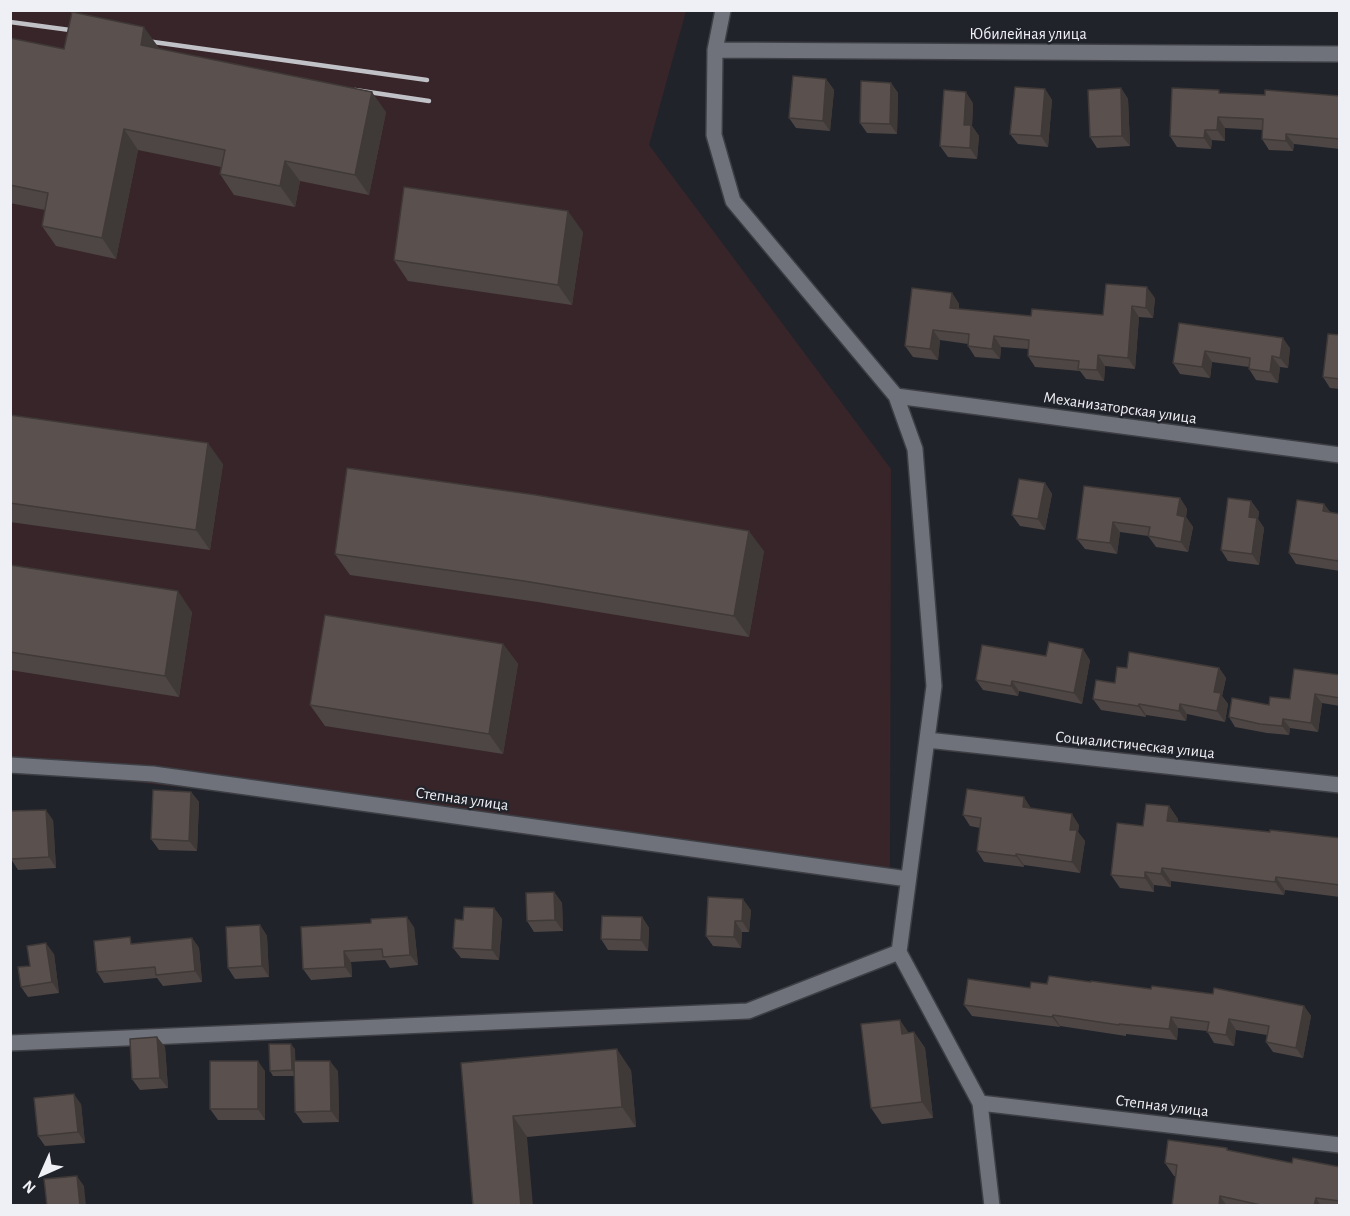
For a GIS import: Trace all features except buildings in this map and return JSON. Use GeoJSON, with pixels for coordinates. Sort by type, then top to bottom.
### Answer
{"type":"FeatureCollection","features":[{"type":"Feature","properties":{"kind":"street"},"geometry":{"type":"LineString","coordinates":[[723,10],[716,50],[714,135],[733,201],[896,396],[915,449],[934,686],[899,952],[980,1102],[992,1206]]}},
{"type":"Feature","properties":{"kind":"street","name":"Юбилейная улица"},"geometry":{"type":"LineString","coordinates":[[716,50],[1340,54]]}},
{"type":"Feature","properties":{"kind":"street","name":"Механизаторская улица"},"geometry":{"type":"LineString","coordinates":[[896,396],[1340,456]]}},
{"type":"Feature","properties":{"kind":"street","name":"Социалистическая улица"},"geometry":{"type":"LineString","coordinates":[[927,740],[1340,785]]}},
{"type":"Feature","properties":{"kind":"street","name":"Степная улица"},"geometry":{"type":"LineString","coordinates":[[10,765],[153,774],[908,879]]}},
{"type":"Feature","properties":{"kind":"street"},"geometry":{"type":"LineString","coordinates":[[10,1043],[748,1011],[899,952]]}},
{"type":"Feature","properties":{"kind":"street","name":"Степная улица"},"geometry":{"type":"LineString","coordinates":[[980,1102],[1340,1146]]}},
{"type":"Feature","properties":{"kind":"shaded area"},"geometry":{"type":"Polygon","coordinates":[[[11,11],[686,11],[649,145],[891,469],[890,868],[11,768],[11,11]]]}},
{"type":"Feature","properties":{"kind":"railway"},"geometry":{"type":"LineString","coordinates":[[10,22],[85,32]]}},
{"type":"Feature","properties":{"kind":"railway"},"geometry":{"type":"LineString","coordinates":[[139,40],[427,80]]}},
{"type":"Feature","properties":{"kind":"railway"},"geometry":{"type":"LineString","coordinates":[[355,90],[429,101]]}}]}
